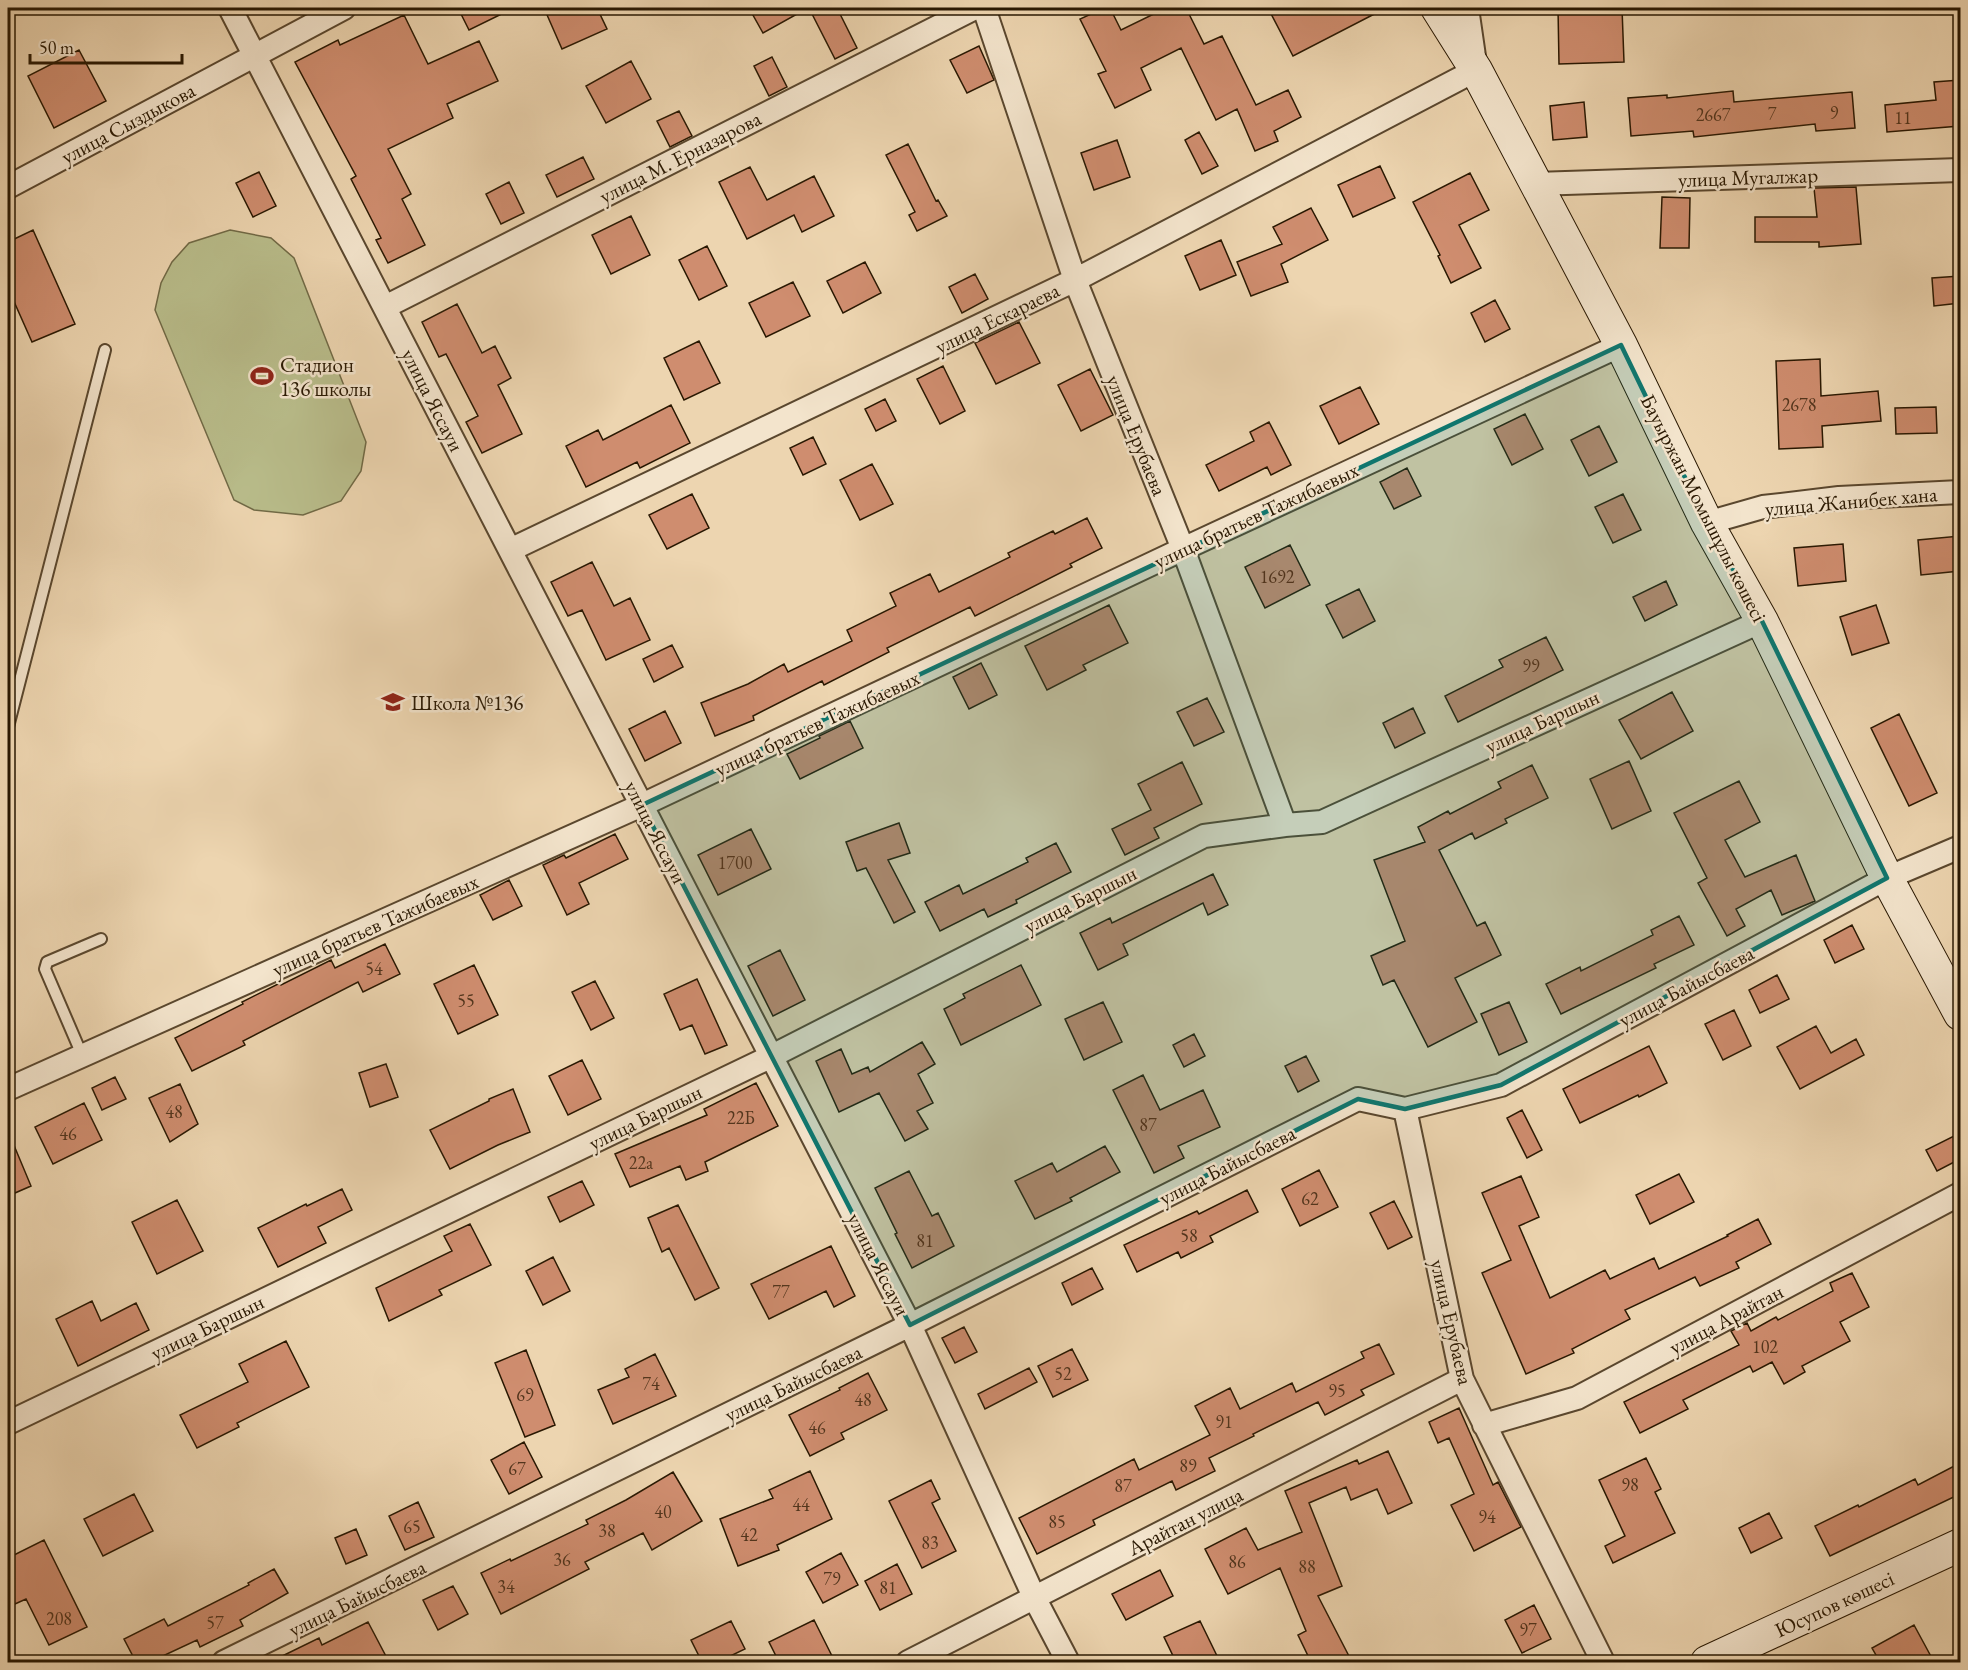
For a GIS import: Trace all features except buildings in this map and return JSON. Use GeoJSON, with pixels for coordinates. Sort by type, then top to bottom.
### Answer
{"type":"FeatureCollection","features":[{"type":"Feature","properties":{"kind":"street","name":"улица Яссауи"},"geometry":{"type":"LineString","coordinates":[[230,8],[910,1325],[1035,1599],[1068,1662]]}},
{"type":"Feature","properties":{"kind":"street","name":"улица Сыздыкова"},"geometry":{"type":"LineString","coordinates":[[8,187],[344,8]]}},
{"type":"Feature","properties":{"kind":"street","name":"улица М. Ерназарова"},"geometry":{"type":"LineString","coordinates":[[385,307],[975,8]]}},
{"type":"Feature","properties":{"kind":"street","name":"улица Ерубаева"},"geometry":{"type":"LineString","coordinates":[[984,8],[1075,280],[1183,549],[1285,825]]}},
{"type":"Feature","properties":{"kind":"street","name":"Бауыржан Момышұлы көшесі"},"geometry":{"type":"LineString","coordinates":[[1437,8],[1476,70],[1621,345],[1707,523],[1762,621],[1887,878],[1960,1014]]}},
{"type":"Feature","properties":{"kind":"street"},"geometry":{"type":"LineString","coordinates":[[1467,8],[1476,70]]}},
{"type":"Feature","properties":{"kind":"street","name":"улица Ескараева"},"geometry":{"type":"LineString","coordinates":[[510,550],[1075,280],[1476,70]]}},
{"type":"Feature","properties":{"kind":"street","name":"улица Мугалжар"},"geometry":{"type":"LineString","coordinates":[[1535,184],[1960,170]]}},
{"type":"Feature","properties":{"kind":"street","name":"улица братьев Тажибаевых"},"geometry":{"type":"LineString","coordinates":[[8,1089],[642,805],[1621,345]]}},
{"type":"Feature","properties":{"kind":"street","name":"улица Жанибек хана"},"geometry":{"type":"LineString","coordinates":[[1707,523],[1763,507],[1839,498],[1960,492]]}},
{"type":"Feature","properties":{"kind":"street","name":"улица Баршын"},"geometry":{"type":"LineString","coordinates":[[8,1423],[772,1056],[1204,836],[1322,822],[1762,621]]}},
{"type":"Feature","properties":{"kind":"street","name":"улица Байысбаева"},"geometry":{"type":"LineString","coordinates":[[224,1662],[910,1325],[1358,1099],[1405,1109],[1501,1085],[1887,878],[1960,847]]}},
{"type":"Feature","properties":{"kind":"street","name":"улица Ерубаева"},"geometry":{"type":"LineString","coordinates":[[1405,1109],[1462,1379],[1603,1662]]}},
{"type":"Feature","properties":{"kind":"street","name":"улица Арайтан"},"geometry":{"type":"LineString","coordinates":[[1484,1425],[1577,1398],[1960,1194]]}},
{"type":"Feature","properties":{"kind":"street","name":"Арайтан улица"},"geometry":{"type":"LineString","coordinates":[[908,1662],[1462,1379]]}},
{"type":"Feature","properties":{"kind":"street","name":"Юсупов көшесі"},"geometry":{"type":"LineString","coordinates":[[1707,1662],[1960,1545]]}},
{"type":"Feature","properties":{"kind":"lane"},"geometry":{"type":"LineString","coordinates":[[8,727],[105,350]]}},
{"type":"Feature","properties":{"kind":"lane"},"geometry":{"type":"LineString","coordinates":[[82,1055],[45,969],[47,962],[101,939]]}},
{"type":"Feature","properties":{"kind":"highlighted area"},"geometry":{"type":"Polygon","coordinates":[[[1621,345],[1707,523],[1762,621],[1887,878],[1501,1085],[1405,1109],[1358,1099],[910,1325],[642,805],[1621,345]]]}},
{"type":"Feature","properties":{"kind":"green space","name":"Стадион 136 школы"},"geometry":{"type":"Polygon","coordinates":[[[230,230],[271,238],[294,258],[366,442],[361,471],[341,501],[303,515],[254,510],[234,500],[155,310],[161,283],[172,262],[189,243],[230,230]]]}},
{"type":"Feature","properties":{"kind":"place","name":"Стадион 136 школы"},"geometry":{"type":"Point","coordinates":[262,376]}},
{"type":"Feature","properties":{"kind":"place","name":"Школа №136"},"geometry":{"type":"Point","coordinates":[393,702]}}]}
